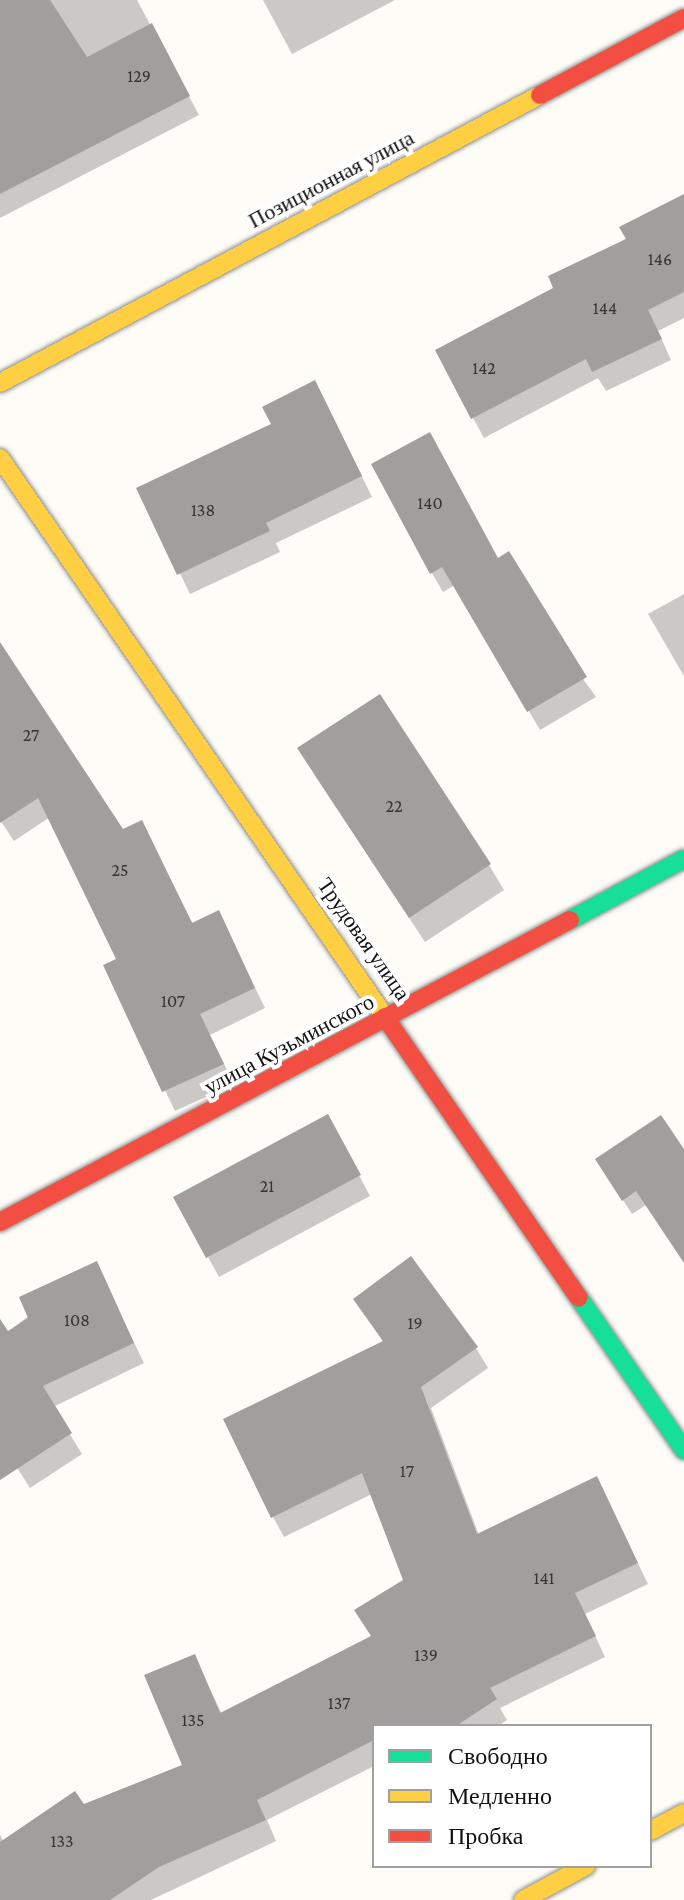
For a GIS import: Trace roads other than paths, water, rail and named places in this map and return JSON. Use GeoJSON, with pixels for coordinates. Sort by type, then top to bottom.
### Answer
{"type":"FeatureCollection","features":[{"type":"Feature","properties":{"kind":"street","name":"Позиционная улица"},"geometry":{"type":"LineString","coordinates":[[0,383],[684,18]]}},
{"type":"Feature","properties":{"kind":"street","name":"Трудовая улица"},"geometry":{"type":"LineString","coordinates":[[0,458],[390,1018],[684,1450]]}},
{"type":"Feature","properties":{"kind":"street","name":"улица Кузьминского"},"geometry":{"type":"LineString","coordinates":[[0,1222],[390,1018],[684,859]]}},
{"type":"Feature","properties":{"kind":"street"},"geometry":{"type":"LineString","coordinates":[[652,1830],[684,1813]]}},
{"type":"Feature","properties":{"kind":"street"},"geometry":{"type":"LineString","coordinates":[[523,1900],[582,1868]]}}]}
